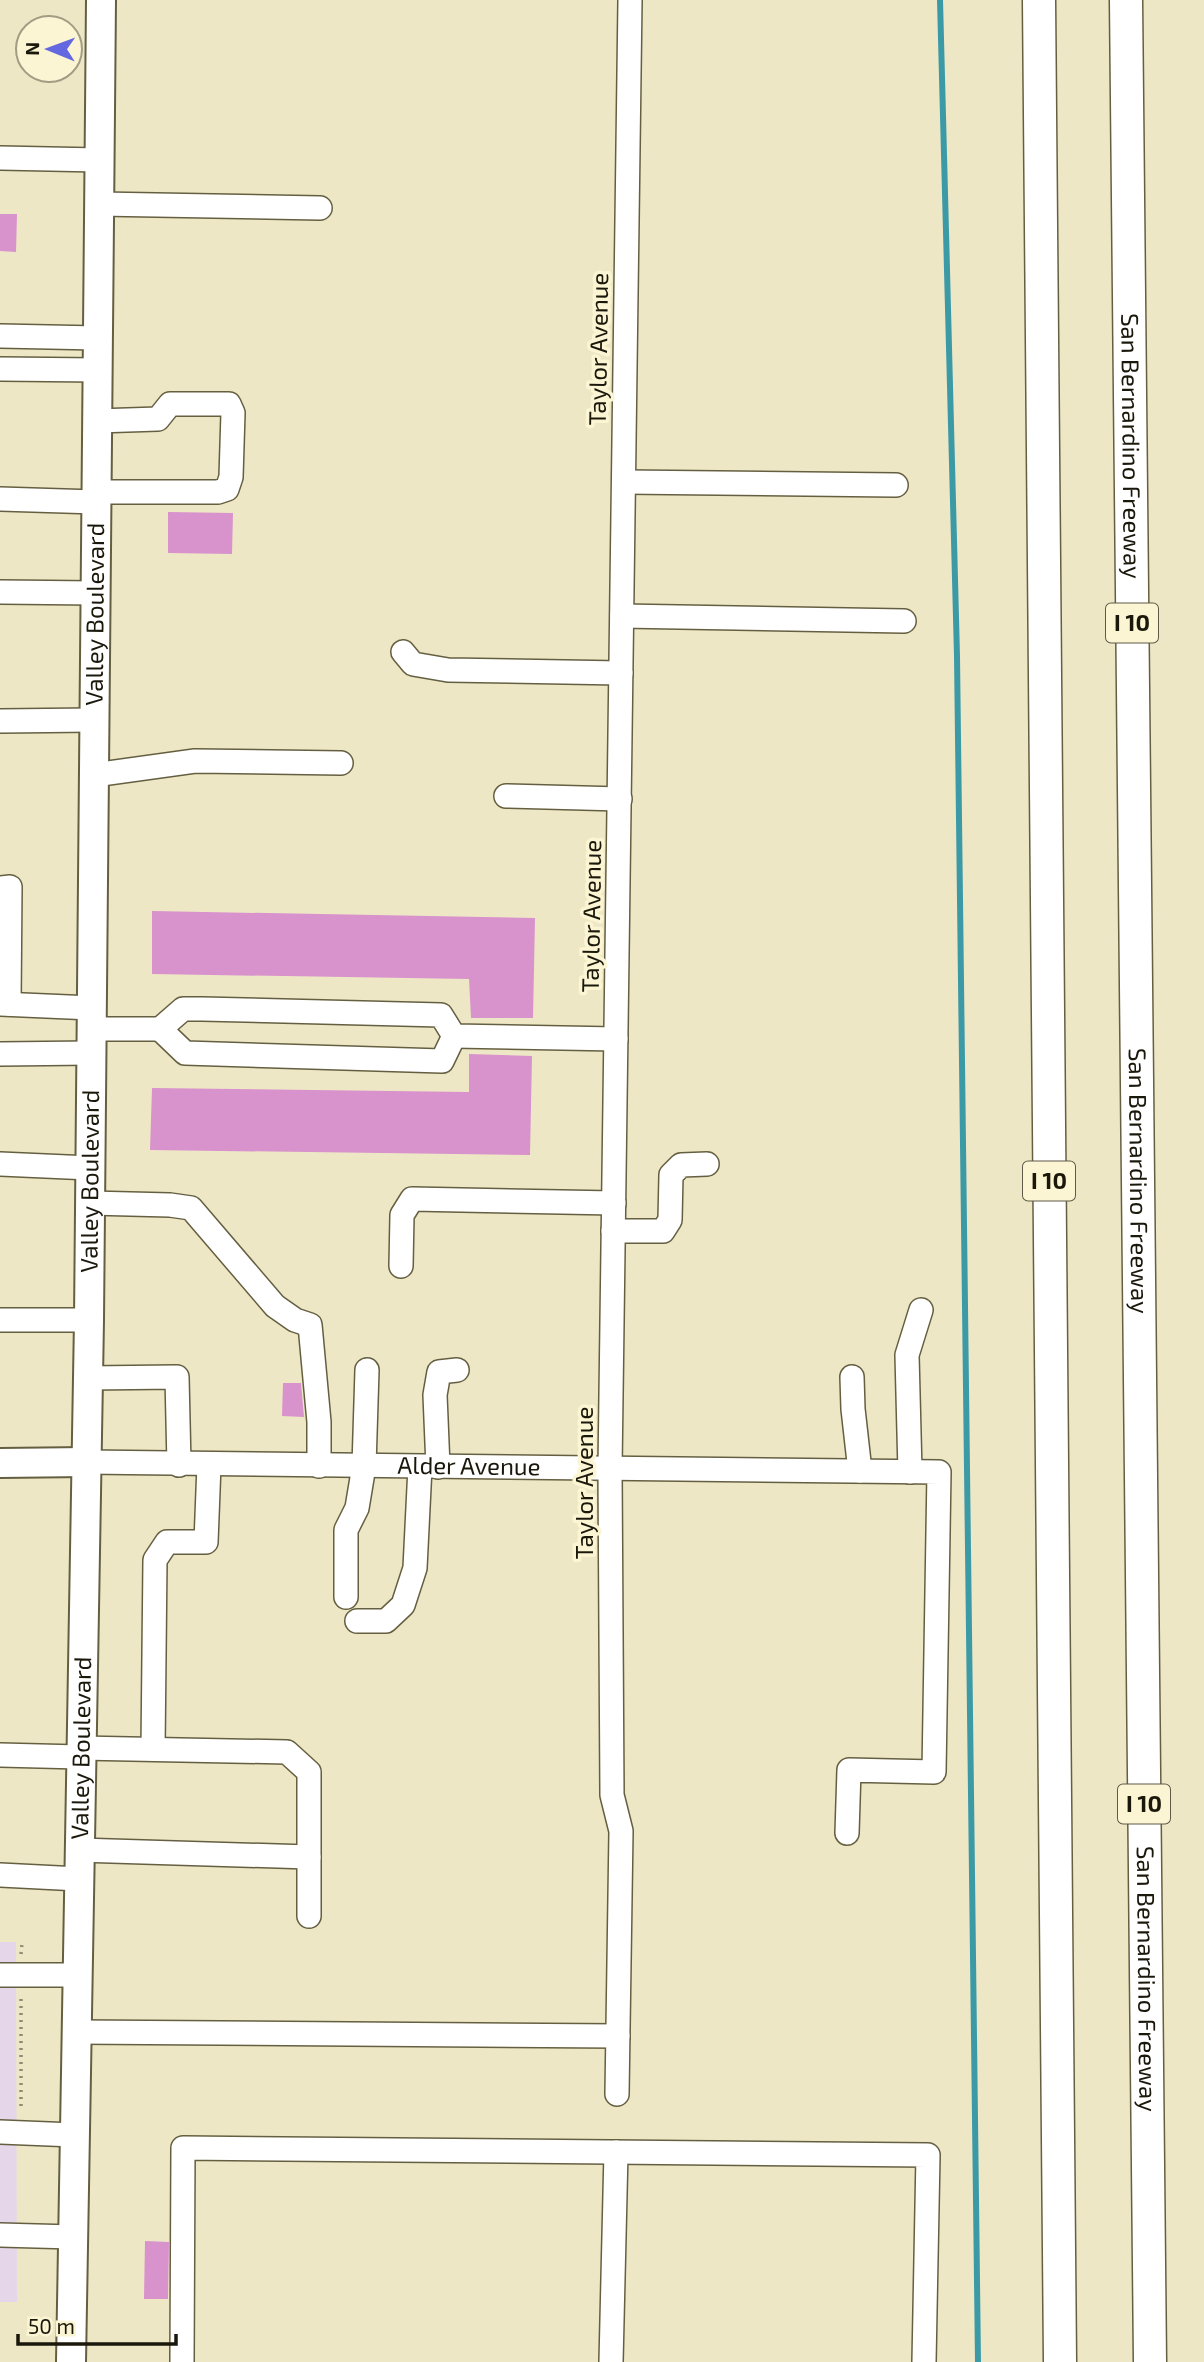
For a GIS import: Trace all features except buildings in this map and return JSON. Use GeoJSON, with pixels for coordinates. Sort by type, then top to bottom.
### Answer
{"type":"FeatureCollection","features":[{"type":"Feature","properties":{"kind":"highway","name":"I 10"},"geometry":{"type":"LineString","coordinates":[[1039,0],[1060,2362]]}},
{"type":"Feature","properties":{"kind":"highway","name":"San Bernardino Freeway"},"geometry":{"type":"LineString","coordinates":[[1126,0],[1150,2362]]}},
{"type":"Feature","properties":{"kind":"main road","name":"Valley Boulevard"},"geometry":{"type":"LineString","coordinates":[[71,2362],[89,1320],[101,0]]}},
{"type":"Feature","properties":{"kind":"main road","name":"Alder Avenue"},"geometry":{"type":"LineString","coordinates":[[0,1463],[86,1462]]}},
{"type":"Feature","properties":{"kind":"street","name":"Taylor Avenue"},"geometry":{"type":"LineString","coordinates":[[617,2094],[621,1831],[612,1795],[610,1469],[630,0]]}},
{"type":"Feature","properties":{"kind":"street"},"geometry":{"type":"LineString","coordinates":[[0,158],[99,160]]}},
{"type":"Feature","properties":{"kind":"street"},"geometry":{"type":"LineString","coordinates":[[99,204],[320,208]]}},
{"type":"Feature","properties":{"kind":"street"},"geometry":{"type":"LineString","coordinates":[[0,335],[98,338]]}},
{"type":"Feature","properties":{"kind":"street"},"geometry":{"type":"LineString","coordinates":[[0,369],[97,370]]}},
{"type":"Feature","properties":{"kind":"street"},"geometry":{"type":"LineString","coordinates":[[0,499],[218,492],[227,489],[231,477],[233,413],[229,404],[170,404],[159,419],[97,421]]}},
{"type":"Feature","properties":{"kind":"street"},"geometry":{"type":"LineString","coordinates":[[624,482],[895,485]]}},
{"type":"Feature","properties":{"kind":"street"},"geometry":{"type":"LineString","coordinates":[[0,592],[95,593]]}},
{"type":"Feature","properties":{"kind":"street"},"geometry":{"type":"LineString","coordinates":[[622,616],[904,621]]}},
{"type":"Feature","properties":{"kind":"street"},"geometry":{"type":"LineString","coordinates":[[403,652],[413,664],[448,670],[621,673]]}},
{"type":"Feature","properties":{"kind":"street"},"geometry":{"type":"LineString","coordinates":[[0,721],[94,720]]}},
{"type":"Feature","properties":{"kind":"street"},"geometry":{"type":"LineString","coordinates":[[94,775],[195,761],[341,763]]}},
{"type":"Feature","properties":{"kind":"street"},"geometry":{"type":"LineString","coordinates":[[506,796],[620,799]]}},
{"type":"Feature","properties":{"kind":"street"},"geometry":{"type":"LineString","coordinates":[[5,888],[4,1004],[91,1030]]}},
{"type":"Feature","properties":{"kind":"street"},"geometry":{"type":"LineString","coordinates":[[0,1054],[91,1030],[160,1029],[183,1009],[441,1015],[454,1035]]}},
{"type":"Feature","properties":{"kind":"street"},"geometry":{"type":"LineString","coordinates":[[160,1029],[185,1053],[442,1061],[454,1035]]}},
{"type":"Feature","properties":{"kind":"street"},"geometry":{"type":"LineString","coordinates":[[454,1035],[616,1039]]}},
{"type":"Feature","properties":{"kind":"street"},"geometry":{"type":"LineString","coordinates":[[0,1164],[90,1168]]}},
{"type":"Feature","properties":{"kind":"street"},"geometry":{"type":"LineString","coordinates":[[613,1231],[663,1231],[670,1220],[671,1175],[681,1166],[707,1164]]}},
{"type":"Feature","properties":{"kind":"street"},"geometry":{"type":"LineString","coordinates":[[401,1266],[402,1215],[412,1199],[614,1203]]}},
{"type":"Feature","properties":{"kind":"street"},"geometry":{"type":"LineString","coordinates":[[90,1203],[191,1208],[275,1306],[295,1320],[310,1325],[315,1396],[320,1422],[319,1466]]}},
{"type":"Feature","properties":{"kind":"street"},"geometry":{"type":"LineString","coordinates":[[910,1472],[907,1355],[921,1310]]}},
{"type":"Feature","properties":{"kind":"street"},"geometry":{"type":"LineString","coordinates":[[0,1320],[89,1320]]}},
{"type":"Feature","properties":{"kind":"street"},"geometry":{"type":"LineString","coordinates":[[346,1597],[346,1530],[357,1508],[364,1466],[368,1370]]}},
{"type":"Feature","properties":{"kind":"street"},"geometry":{"type":"LineString","coordinates":[[358,1621],[386,1621],[403,1605],[415,1568],[439,1372],[457,1370]]}},
{"type":"Feature","properties":{"kind":"street"},"geometry":{"type":"LineString","coordinates":[[88,1378],[177,1377],[178,1465]]}},
{"type":"Feature","properties":{"kind":"street"},"geometry":{"type":"LineString","coordinates":[[852,1377],[860,1471]]}},
{"type":"Feature","properties":{"kind":"street","name":"Alder Avenue"},"geometry":{"type":"LineString","coordinates":[[86,1462],[939,1472],[933,1772],[849,1770],[847,1833]]}},
{"type":"Feature","properties":{"kind":"street"},"geometry":{"type":"LineString","coordinates":[[153,1749],[155,1560],[167,1542],[206,1542],[209,1465]]}},
{"type":"Feature","properties":{"kind":"street"},"geometry":{"type":"LineString","coordinates":[[0,1755],[153,1749],[287,1752],[309,1772],[309,1916]]}},
{"type":"Feature","properties":{"kind":"street"},"geometry":{"type":"LineString","coordinates":[[79,1850],[309,1857]]}},
{"type":"Feature","properties":{"kind":"street"},"geometry":{"type":"LineString","coordinates":[[0,1875],[79,1879]]}},
{"type":"Feature","properties":{"kind":"street"},"geometry":{"type":"LineString","coordinates":[[11,1975],[77,1975]]}},
{"type":"Feature","properties":{"kind":"street"},"geometry":{"type":"LineString","coordinates":[[76,2032],[618,2036]]}},
{"type":"Feature","properties":{"kind":"street"},"geometry":{"type":"LineString","coordinates":[[0,2132],[74,2135]]}},
{"type":"Feature","properties":{"kind":"street"},"geometry":{"type":"LineString","coordinates":[[182,2362],[183,2148],[928,2155],[924,2362]]}},
{"type":"Feature","properties":{"kind":"street"},"geometry":{"type":"LineString","coordinates":[[611,2362],[616,2152]]}},
{"type":"Feature","properties":{"kind":"street"},"geometry":{"type":"LineString","coordinates":[[0,2235],[73,2237]]}},
{"type":"Feature","properties":{"kind":"path"},"geometry":{"type":"LineString","coordinates":[[21,2106],[11,1975],[22,1943]]}},
{"type":"Feature","properties":{"kind":"shaded area"},"geometry":{"type":"Polygon","coordinates":[[[0,1942],[16,1942],[17,2302],[0,2302],[0,1942]]]}},
{"type":"Feature","properties":{"kind":"waterway"},"geometry":{"type":"LineString","coordinates":[[940,0],[957,656],[978,2362]]}}]}
